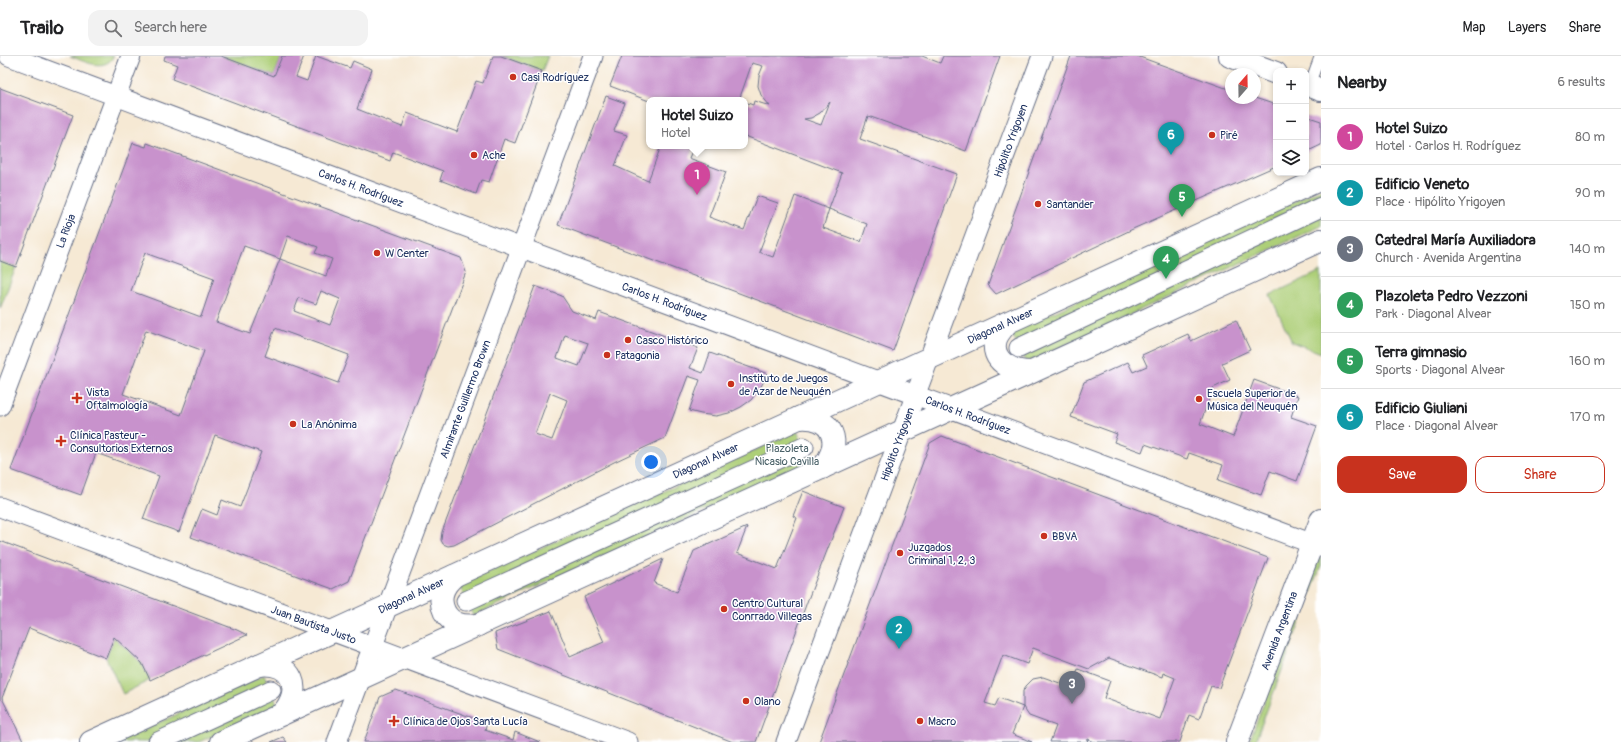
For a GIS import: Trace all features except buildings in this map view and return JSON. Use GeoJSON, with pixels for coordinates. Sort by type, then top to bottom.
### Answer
{"type":"FeatureCollection","features":[{"type":"Feature","properties":{"kind":"main road"},"geometry":{"type":"LineString","coordinates":[[1230,56],[1273,72]]}},
{"type":"Feature","properties":{"kind":"main road","name":"Diagonal Alvear"},"geometry":{"type":"LineString","coordinates":[[91,742],[1321,179]]}},
{"type":"Feature","properties":{"kind":"main road"},"geometry":{"type":"LineString","coordinates":[[221,742],[1321,240]]}},
{"type":"Feature","properties":{"kind":"main road"},"geometry":{"type":"LineString","coordinates":[[1007,323],[996,339],[996,352],[999,359],[1009,368],[1018,371],[1031,372]]}},
{"type":"Feature","properties":{"kind":"main road"},"geometry":{"type":"LineString","coordinates":[[799,418],[808,417],[820,420],[829,427],[832,434],[834,447],[828,461],[822,468]]}},
{"type":"Feature","properties":{"kind":"main road","name":"Avenida Argentina"},"geometry":{"type":"LineString","coordinates":[[1237,742],[1316,546],[1321,520]]}},
{"type":"Feature","properties":{"kind":"main road"},"geometry":{"type":"LineString","coordinates":[[454,576],[446,585],[442,593],[442,606],[445,613],[455,622],[464,625],[478,625]]}},
{"type":"Feature","properties":{"kind":"main road"},"geometry":{"type":"LineString","coordinates":[[259,665],[276,665],[289,674],[293,681],[294,694],[288,708],[282,714]]}},
{"type":"Feature","properties":{"kind":"street","name":"Carlos H. Rodríguez"},"geometry":{"type":"LineString","coordinates":[[9,56],[1316,546]]}},
{"type":"Feature","properties":{"kind":"street","name":"La Rioja"},"geometry":{"type":"LineString","coordinates":[[0,406],[131,56]]}},
{"type":"Feature","properties":{"kind":"street","name":"Almirante Guillermo Brown"},"geometry":{"type":"LineString","coordinates":[[337,742],[593,56]]}},
{"type":"Feature","properties":{"kind":"street","name":"Hipólito Yrigoyen"},"geometry":{"type":"LineString","coordinates":[[786,742],[1042,56]]}},
{"type":"Feature","properties":{"kind":"street"},"geometry":{"type":"LineString","coordinates":[[1019,348],[1321,208]]}},
{"type":"Feature","properties":{"kind":"street"},"geometry":{"type":"LineString","coordinates":[[466,601],[804,447]]}},
{"type":"Feature","properties":{"kind":"street","name":"Juan Bautista Justo"},"geometry":{"type":"LineString","coordinates":[[0,507],[628,742]]}},
{"type":"Feature","properties":{"kind":"street"},"geometry":{"type":"LineString","coordinates":[[158,742],[271,690]]}},
{"type":"Feature","properties":{"kind":"lane"},"geometry":{"type":"LineString","coordinates":[[1312,87],[1320,56]]}},
{"type":"Feature","properties":{"kind":"green space"},"geometry":{"type":"Polygon","coordinates":[[[70,56],[114,56],[105,64],[99,65],[87,63],[70,56]]]}},
{"type":"Feature","properties":{"kind":"green space"},"geometry":{"type":"Polygon","coordinates":[[[221,56],[282,56],[274,76],[221,56]]]}},
{"type":"Feature","properties":{"kind":"green space"},"geometry":{"type":"Polygon","coordinates":[[[501,56],[548,56],[542,71],[501,56]]]}},
{"type":"Feature","properties":{"kind":"green space"},"geometry":{"type":"Polygon","coordinates":[[[1321,189],[1321,226],[1026,363],[1011,332],[1321,189]]]}},
{"type":"Feature","properties":{"kind":"green space"},"geometry":{"type":"Polygon","coordinates":[[[0,261],[16,267],[0,309],[0,261]]]}},
{"type":"Feature","properties":{"kind":"green space"},"geometry":{"type":"Polygon","coordinates":[[[1321,271],[1321,353],[1292,342],[1270,295],[1321,271]]]}},
{"type":"Feature","properties":{"kind":"green space","name":"Plazoleta Nicasio Cavilla"},"geometry":{"type":"Polygon","coordinates":[[[797,431],[811,462],[473,616],[459,585],[797,431]]]}},
{"type":"Feature","properties":{"kind":"green space"},"geometry":{"type":"Polygon","coordinates":[[[1319,557],[1321,558],[1321,566],[1255,742],[1249,742],[1319,557]]]}},
{"type":"Feature","properties":{"kind":"green space"},"geometry":{"type":"Polygon","coordinates":[[[114,637],[142,663],[150,680],[123,694],[106,658],[114,637]]]}},
{"type":"Feature","properties":{"kind":"green space"},"geometry":{"type":"Polygon","coordinates":[[[264,675],[278,706],[199,742],[116,742],[264,675]]]}},
{"type":"Feature","properties":{"kind":"place","name":"Casi Rodríguez"},"geometry":{"type":"Point","coordinates":[513,77]}},
{"type":"Feature","properties":{"kind":"place","name":"Piré"},"geometry":{"type":"Point","coordinates":[1212,135]}},
{"type":"Feature","properties":{"kind":"place","name":"Ache"},"geometry":{"type":"Point","coordinates":[474,155]}},
{"type":"Feature","properties":{"kind":"place","name":"Edificio Giuliani"},"geometry":{"type":"Point","coordinates":[1171,155]}},
{"type":"Feature","properties":{"kind":"place","name":"Hotel Suizo"},"geometry":{"type":"Point","coordinates":[697,195]}},
{"type":"Feature","properties":{"kind":"place","name":"Santander"},"geometry":{"type":"Point","coordinates":[1038,204]}},
{"type":"Feature","properties":{"kind":"place","name":"Terra gimnasio"},"geometry":{"type":"Point","coordinates":[1182,217]}},
{"type":"Feature","properties":{"kind":"place","name":"W Center"},"geometry":{"type":"Point","coordinates":[377,253]}},
{"type":"Feature","properties":{"kind":"place","name":"Plazoleta Pedro Vezzoni"},"geometry":{"type":"Point","coordinates":[1166,279]}},
{"type":"Feature","properties":{"kind":"place","name":"Casco Histórico"},"geometry":{"type":"Point","coordinates":[628,340]}},
{"type":"Feature","properties":{"kind":"place","name":"Patagonia"},"geometry":{"type":"Point","coordinates":[607,355]}},
{"type":"Feature","properties":{"kind":"place","name":"Instituto de Juegos de Azar de Neuquén"},"geometry":{"type":"Point","coordinates":[731,384]}},
{"type":"Feature","properties":{"kind":"place","name":"Vista Oftalmología"},"geometry":{"type":"Point","coordinates":[77,398]}},
{"type":"Feature","properties":{"kind":"place","name":"Escuela Superior de Música del Neuquén"},"geometry":{"type":"Point","coordinates":[1199,399]}},
{"type":"Feature","properties":{"kind":"place","name":"La Anónima"},"geometry":{"type":"Point","coordinates":[293,424]}},
{"type":"Feature","properties":{"kind":"place","name":"Clínica Pasteur - Consultorios Externos"},"geometry":{"type":"Point","coordinates":[61,441]}},
{"type":"Feature","properties":{"kind":"place","name":"BBVA"},"geometry":{"type":"Point","coordinates":[1044,536]}},
{"type":"Feature","properties":{"kind":"place","name":"Juzgados Criminal 1, 2, 3"},"geometry":{"type":"Point","coordinates":[900,553]}},
{"type":"Feature","properties":{"kind":"place","name":"Centro Cultural Conrrado Villegas"},"geometry":{"type":"Point","coordinates":[724,609]}},
{"type":"Feature","properties":{"kind":"place","name":"Edificio Veneto"},"geometry":{"type":"Point","coordinates":[899,649]}},
{"type":"Feature","properties":{"kind":"place","name":"Olano"},"geometry":{"type":"Point","coordinates":[746,701]}},
{"type":"Feature","properties":{"kind":"place","name":"Catedral María Auxiliadora"},"geometry":{"type":"Point","coordinates":[1072,704]}},
{"type":"Feature","properties":{"kind":"place","name":"Clínica de Ojos Santa Lucía"},"geometry":{"type":"Point","coordinates":[394,721]}},
{"type":"Feature","properties":{"kind":"place","name":"Macro"},"geometry":{"type":"Point","coordinates":[920,721]}}]}
